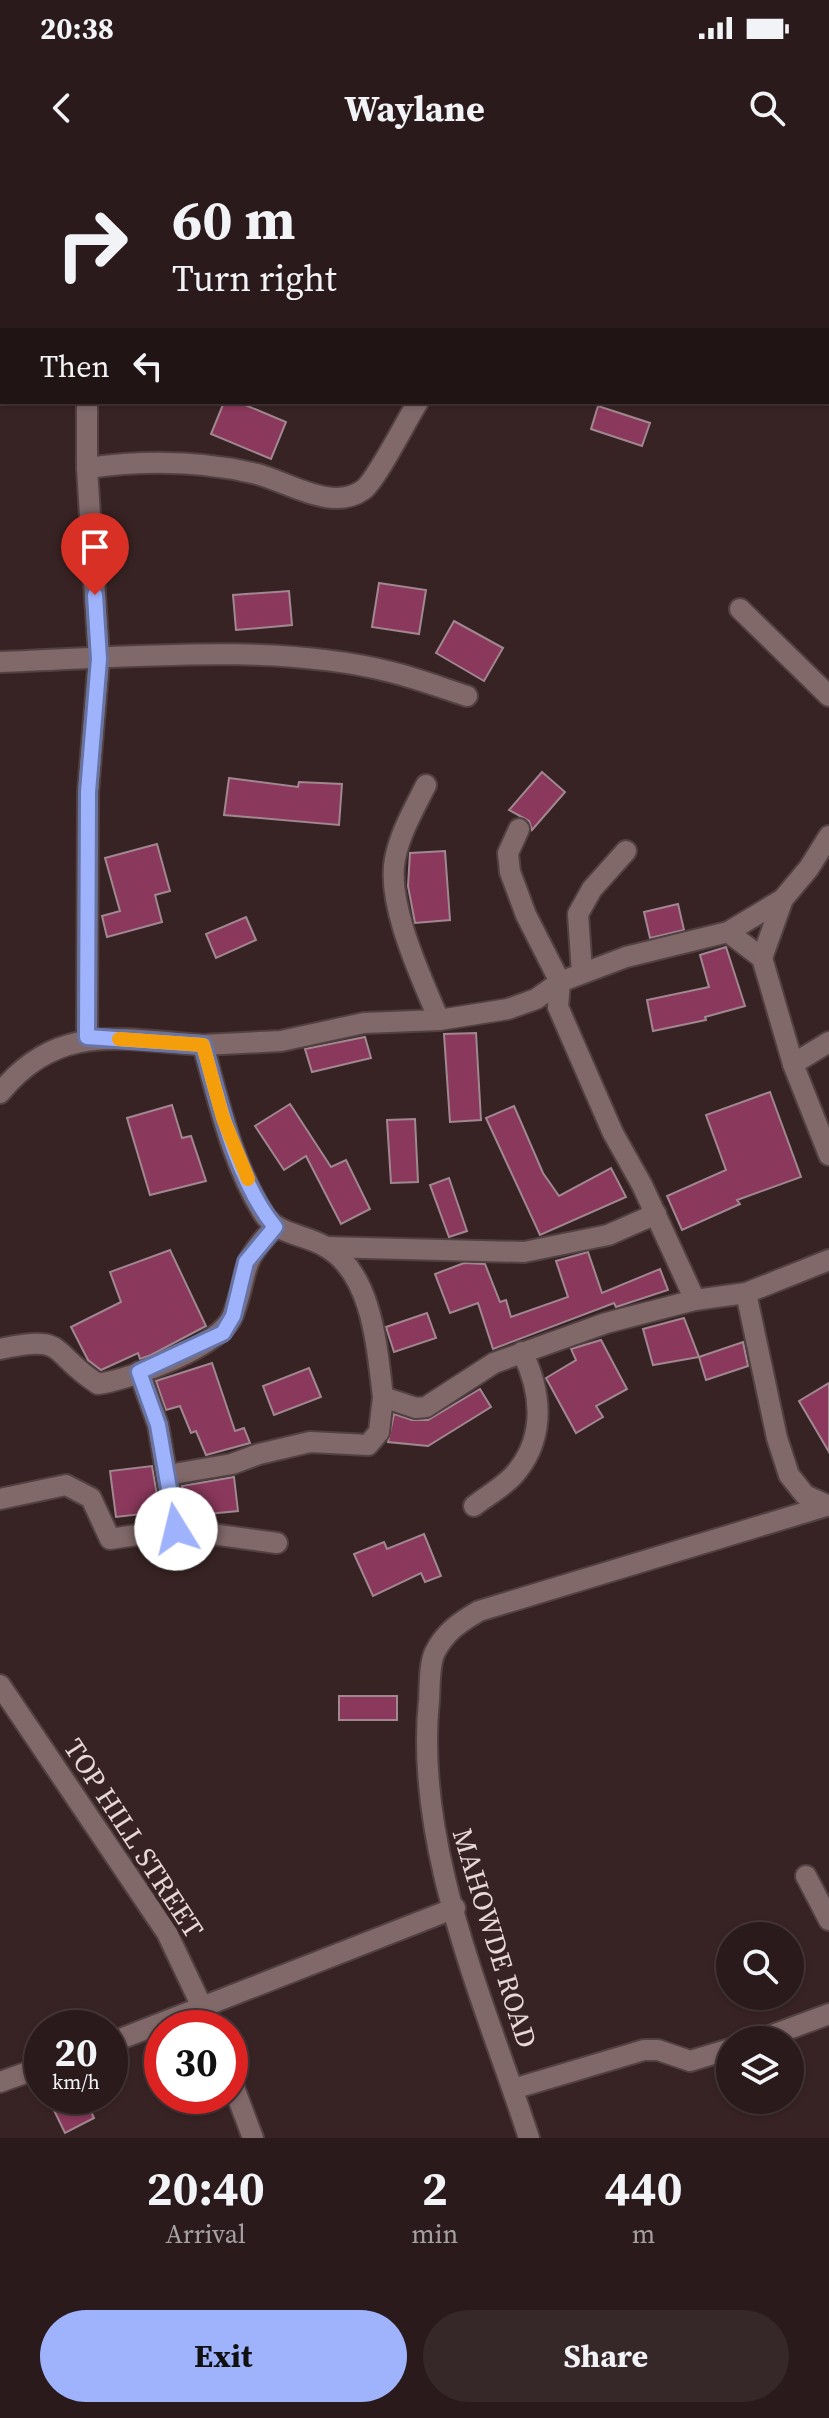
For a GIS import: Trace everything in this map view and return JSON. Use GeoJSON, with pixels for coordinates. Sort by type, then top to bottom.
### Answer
{"type":"FeatureCollection","features":[{"type":"Feature","properties":{"kind":"street"},"geometry":{"type":"LineString","coordinates":[[87,404],[87,468],[99,659],[88,792],[87,1037]]}},
{"type":"Feature","properties":{"kind":"street"},"geometry":{"type":"LineString","coordinates":[[87,468],[142,460],[175,462],[257,474],[328,498],[348,496],[364,489],[417,404]]}},
{"type":"Feature","properties":{"kind":"street"},"geometry":{"type":"LineString","coordinates":[[740,609],[829,696]]}},
{"type":"Feature","properties":{"kind":"street"},"geometry":{"type":"LineString","coordinates":[[0,662],[235,656],[318,660],[390,671],[467,696]]}},
{"type":"Feature","properties":{"kind":"street"},"geometry":{"type":"LineString","coordinates":[[426,785],[406,824],[394,862],[405,938],[439,1020]]}},
{"type":"Feature","properties":{"kind":"street"},"geometry":{"type":"LineString","coordinates":[[519,829],[508,853],[510,872],[526,915],[560,982],[558,1007],[613,1133],[656,1214],[695,1300]]}},
{"type":"Feature","properties":{"kind":"street"},"geometry":{"type":"LineString","coordinates":[[0,1093],[25,1067],[54,1048],[87,1037],[203,1045],[281,1041],[364,1023],[439,1020],[508,1009],[536,999],[560,982],[626,957],[728,932],[783,899],[809,868],[829,836]]}},
{"type":"Feature","properties":{"kind":"street"},"geometry":{"type":"LineString","coordinates":[[582,973],[578,914],[592,889],[626,851]]}},
{"type":"Feature","properties":{"kind":"street"},"geometry":{"type":"LineString","coordinates":[[783,899],[762,958],[793,1064],[829,1155]]}},
{"type":"Feature","properties":{"kind":"street"},"geometry":{"type":"LineString","coordinates":[[728,932],[762,958]]}},
{"type":"Feature","properties":{"kind":"street"},"geometry":{"type":"LineString","coordinates":[[793,1064],[829,1042]]}},
{"type":"Feature","properties":{"kind":"street"},"geometry":{"type":"LineString","coordinates":[[167,1475],[232,1464],[310,1442],[368,1445],[379,1432],[383,1397],[360,1285],[344,1261],[326,1247],[275,1227],[263,1212],[228,1130],[203,1045]]}},
{"type":"Feature","properties":{"kind":"street"},"geometry":{"type":"LineString","coordinates":[[326,1247],[524,1252],[608,1235],[656,1214]]}},
{"type":"Feature","properties":{"kind":"street"},"geometry":{"type":"LineString","coordinates":[[0,1349],[40,1341],[51,1344],[98,1384],[139,1372],[223,1333],[233,1316],[246,1262],[275,1227]]}},
{"type":"Feature","properties":{"kind":"street"},"geometry":{"type":"LineString","coordinates":[[383,1397],[416,1408],[426,1407],[494,1363],[522,1352],[606,1323],[695,1300],[746,1293],[829,1260]]}},
{"type":"Feature","properties":{"kind":"street"},"geometry":{"type":"LineString","coordinates":[[746,1293],[777,1438],[789,1475],[805,1495],[827,1506]]}},
{"type":"Feature","properties":{"kind":"street"},"geometry":{"type":"LineString","coordinates":[[474,1506],[518,1471],[535,1437],[539,1405],[536,1379],[522,1352]]}},
{"type":"Feature","properties":{"kind":"street"},"geometry":{"type":"LineString","coordinates":[[139,1372],[158,1425],[176,1529]]}},
{"type":"Feature","properties":{"kind":"street"},"geometry":{"type":"LineString","coordinates":[[0,1499],[66,1485],[91,1498],[110,1539],[176,1529],[277,1543]]}},
{"type":"Feature","properties":{"kind":"street","name":"MAHOWDE ROAD"},"geometry":{"type":"LineString","coordinates":[[529,2138],[441,1868],[429,1811],[427,1712],[433,1654],[451,1628],[479,1611],[827,1506]]}},
{"type":"Feature","properties":{"kind":"street","name":"TOP HILL STREET"},"geometry":{"type":"LineString","coordinates":[[0,1685],[167,1933],[205,2010]]}},
{"type":"Feature","properties":{"kind":"street"},"geometry":{"type":"LineString","coordinates":[[806,1876],[829,1920]]}},
{"type":"Feature","properties":{"kind":"street"},"geometry":{"type":"LineString","coordinates":[[128,2036],[455,1908]]}},
{"type":"Feature","properties":{"kind":"street"},"geometry":{"type":"LineString","coordinates":[[797,2026],[829,2014]]}},
{"type":"Feature","properties":{"kind":"street"},"geometry":{"type":"LineString","coordinates":[[513,2089],[644,2050],[658,2050],[690,2061],[716,2053]]}},
{"type":"Feature","properties":{"kind":"street"},"geometry":{"type":"LineString","coordinates":[[0,2082],[24,2073]]}},
{"type":"Feature","properties":{"kind":"street"},"geometry":{"type":"LineString","coordinates":[[244,2114],[253,2138]]}},
{"type":"Feature","properties":{"kind":"building"},"geometry":{"type":"Polygon","coordinates":[[[223,404],[243,404],[286,422],[271,459],[211,434],[223,404]]]}},
{"type":"Feature","properties":{"kind":"building"},"geometry":{"type":"Polygon","coordinates":[[[598,406],[650,423],[642,446],[591,429],[598,406]]]}},
{"type":"Feature","properties":{"kind":"building"},"geometry":{"type":"Polygon","coordinates":[[[379,583],[426,590],[419,634],[372,627],[379,583]]]}},
{"type":"Feature","properties":{"kind":"building"},"geometry":{"type":"Polygon","coordinates":[[[289,591],[292,625],[236,630],[233,595],[289,591]]]}},
{"type":"Feature","properties":{"kind":"building"},"geometry":{"type":"Polygon","coordinates":[[[454,621],[503,648],[484,681],[436,653],[454,621]]]}},
{"type":"Feature","properties":{"kind":"building"},"geometry":{"type":"Polygon","coordinates":[[[542,772],[565,792],[532,830],[529,821],[509,810],[542,772]]]}},
{"type":"Feature","properties":{"kind":"building"},"geometry":{"type":"Polygon","coordinates":[[[229,778],[298,787],[299,782],[342,784],[339,825],[224,815],[229,778]]]}},
{"type":"Feature","properties":{"kind":"building"},"geometry":{"type":"Polygon","coordinates":[[[157,844],[170,891],[155,895],[162,922],[107,937],[102,916],[120,911],[105,858],[157,844]]]}},
{"type":"Feature","properties":{"kind":"building"},"geometry":{"type":"Polygon","coordinates":[[[445,851],[450,920],[415,923],[408,886],[410,853],[445,851]]]}},
{"type":"Feature","properties":{"kind":"building"},"geometry":{"type":"Polygon","coordinates":[[[678,904],[684,930],[650,938],[644,912],[678,904]]]}},
{"type":"Feature","properties":{"kind":"building"},"geometry":{"type":"Polygon","coordinates":[[[246,917],[256,940],[216,958],[206,934],[246,917]]]}},
{"type":"Feature","properties":{"kind":"building"},"geometry":{"type":"Polygon","coordinates":[[[726,947],[745,1006],[705,1017],[706,1020],[653,1031],[647,1000],[709,987],[700,955],[726,947]]]}},
{"type":"Feature","properties":{"kind":"building"},"geometry":{"type":"Polygon","coordinates":[[[476,1033],[481,1120],[450,1122],[444,1034],[476,1033]]]}},
{"type":"Feature","properties":{"kind":"building"},"geometry":{"type":"Polygon","coordinates":[[[365,1037],[371,1058],[312,1072],[305,1049],[365,1037]]]}},
{"type":"Feature","properties":{"kind":"building"},"geometry":{"type":"Polygon","coordinates":[[[770,1092],[801,1177],[737,1200],[740,1204],[682,1230],[667,1196],[726,1170],[706,1115],[770,1092]]]}},
{"type":"Feature","properties":{"kind":"building"},"geometry":{"type":"Polygon","coordinates":[[[290,1104],[331,1167],[346,1160],[370,1209],[341,1224],[306,1156],[284,1170],[255,1126],[290,1104]]]}},
{"type":"Feature","properties":{"kind":"building"},"geometry":{"type":"Polygon","coordinates":[[[172,1105],[182,1138],[191,1136],[206,1181],[150,1195],[127,1118],[172,1105]]]}},
{"type":"Feature","properties":{"kind":"building"},"geometry":{"type":"Polygon","coordinates":[[[514,1106],[543,1173],[559,1196],[611,1168],[626,1197],[540,1235],[486,1118],[514,1106]]]}},
{"type":"Feature","properties":{"kind":"building"},"geometry":{"type":"Polygon","coordinates":[[[415,1119],[418,1182],[391,1183],[387,1120],[415,1119]]]}},
{"type":"Feature","properties":{"kind":"building"},"geometry":{"type":"Polygon","coordinates":[[[449,1178],[467,1231],[449,1237],[430,1185],[449,1178]]]}},
{"type":"Feature","properties":{"kind":"building"},"geometry":{"type":"Polygon","coordinates":[[[170,1250],[206,1326],[151,1355],[140,1359],[138,1353],[101,1370],[88,1360],[71,1327],[121,1302],[110,1272],[170,1250]]]}},
{"type":"Feature","properties":{"kind":"building"},"geometry":{"type":"Polygon","coordinates":[[[588,1252],[602,1293],[660,1269],[668,1290],[616,1307],[614,1303],[493,1349],[478,1303],[450,1313],[435,1274],[464,1263],[485,1264],[500,1302],[506,1300],[511,1317],[568,1297],[556,1261],[588,1252]]]}},
{"type":"Feature","properties":{"kind":"building"},"geometry":{"type":"Polygon","coordinates":[[[427,1313],[436,1338],[394,1352],[386,1327],[427,1313]]]}},
{"type":"Feature","properties":{"kind":"building"},"geometry":{"type":"Polygon","coordinates":[[[684,1318],[699,1357],[653,1365],[643,1329],[684,1318]]]}},
{"type":"Feature","properties":{"kind":"building"},"geometry":{"type":"Polygon","coordinates":[[[601,1340],[627,1389],[596,1406],[603,1417],[576,1433],[546,1378],[576,1360],[571,1349],[601,1340]]]}},
{"type":"Feature","properties":{"kind":"building"},"geometry":{"type":"Polygon","coordinates":[[[743,1342],[748,1366],[706,1380],[699,1357],[743,1342]]]}},
{"type":"Feature","properties":{"kind":"building"},"geometry":{"type":"Polygon","coordinates":[[[212,1363],[235,1431],[244,1428],[250,1443],[206,1455],[196,1431],[191,1433],[180,1406],[166,1410],[156,1381],[212,1363]]]}},
{"type":"Feature","properties":{"kind":"building"},"geometry":{"type":"Polygon","coordinates":[[[309,1368],[321,1397],[274,1415],[263,1386],[309,1368]]]}},
{"type":"Feature","properties":{"kind":"building"},"geometry":{"type":"Polygon","coordinates":[[[829,1383],[829,1452],[799,1401],[829,1383]]]}},
{"type":"Feature","properties":{"kind":"building"},"geometry":{"type":"Polygon","coordinates":[[[480,1389],[491,1407],[428,1446],[388,1442],[394,1414],[412,1420],[428,1420],[480,1389]]]}},
{"type":"Feature","properties":{"kind":"building"},"geometry":{"type":"Polygon","coordinates":[[[152,1466],[160,1512],[116,1517],[110,1471],[152,1466]]]}},
{"type":"Feature","properties":{"kind":"building"},"geometry":{"type":"Polygon","coordinates":[[[234,1477],[238,1511],[187,1516],[182,1486],[234,1477]]]}},
{"type":"Feature","properties":{"kind":"building"},"geometry":{"type":"Polygon","coordinates":[[[424,1534],[441,1576],[425,1582],[421,1573],[373,1596],[354,1554],[384,1542],[387,1549],[424,1534]]]}},
{"type":"Feature","properties":{"kind":"building"},"geometry":{"type":"Polygon","coordinates":[[[339,1696],[397,1696],[397,1720],[339,1720],[339,1696]]]}},
{"type":"Feature","properties":{"kind":"building"},"geometry":{"type":"Polygon","coordinates":[[[56,2114],[92,2114],[94,2118],[65,2133],[56,2114]]]}},
{"type":"Feature","properties":{"kind":"slow traffic"},"geometry":{"type":"LineString","coordinates":[[119,1039],[203,1045],[223,1118],[248,1179]]}},
{"type":"Feature","properties":{"kind":"route"},"geometry":{"type":"LineString","coordinates":[[95,595],[99,659],[88,792],[85,906],[87,1037],[203,1045],[223,1118],[263,1212],[275,1227],[246,1262],[233,1316],[223,1333],[139,1372],[158,1425],[176,1529]]}}]}
